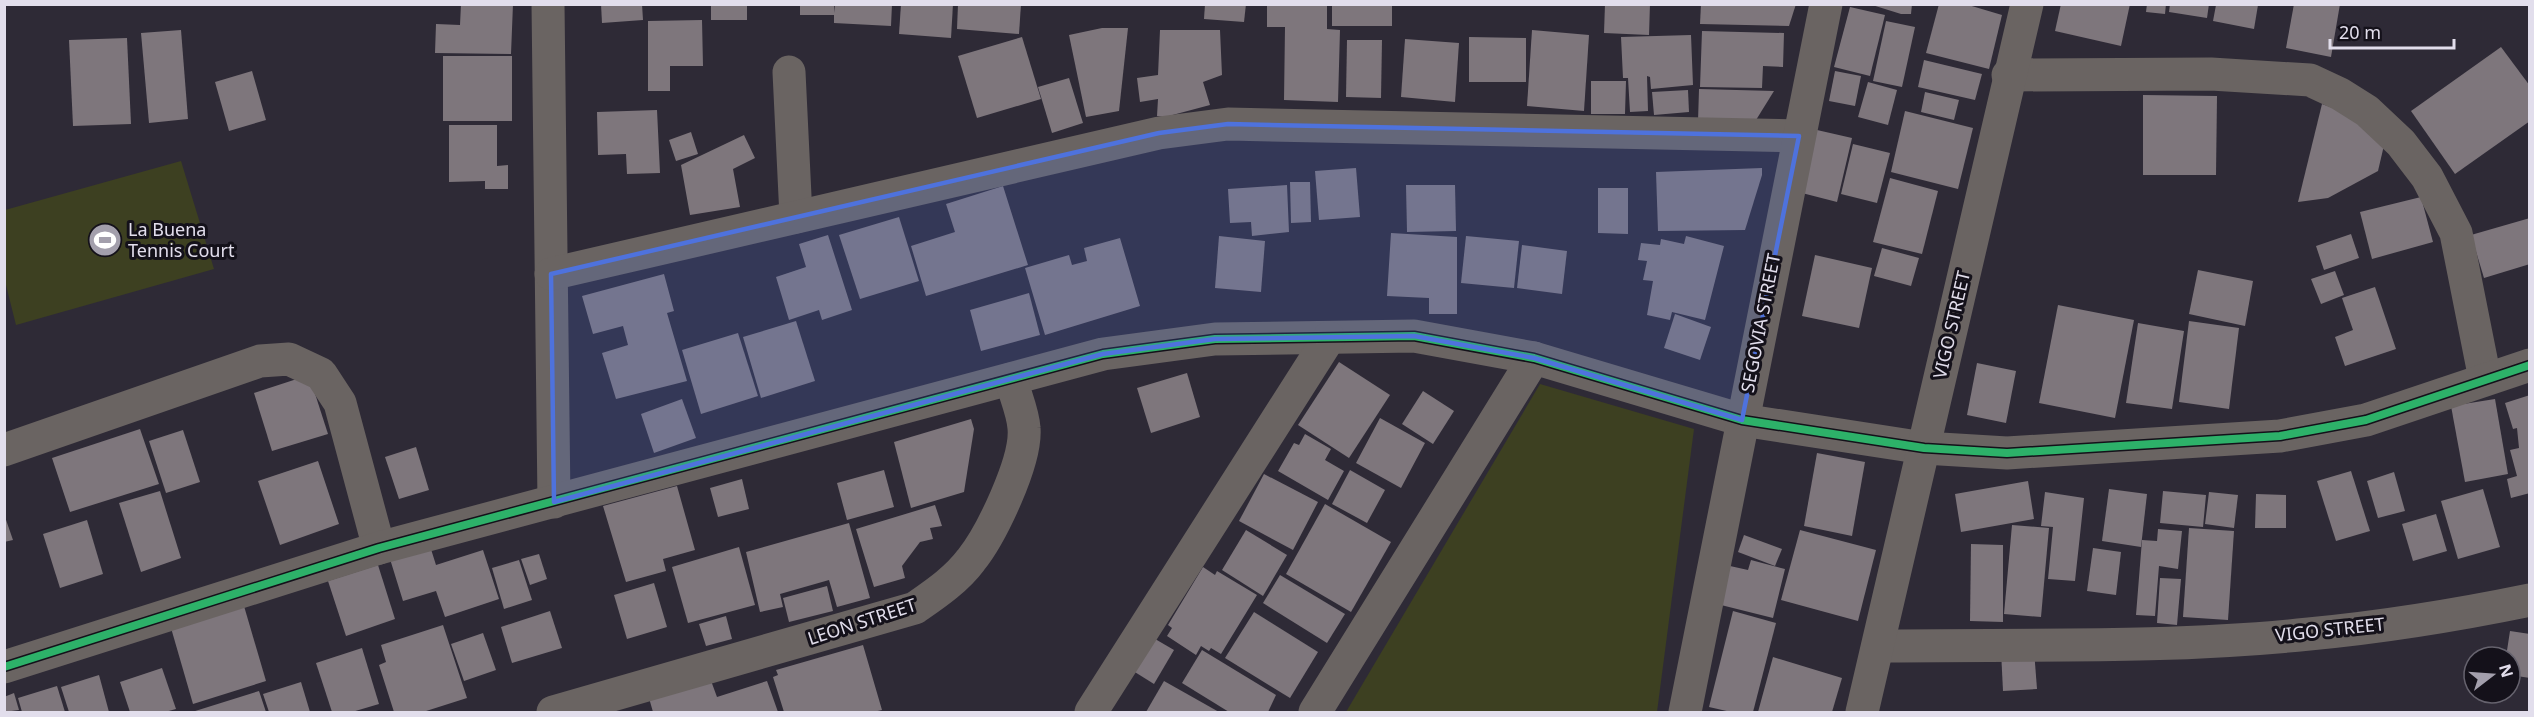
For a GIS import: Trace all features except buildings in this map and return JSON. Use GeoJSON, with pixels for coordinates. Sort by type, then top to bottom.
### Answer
{"type":"FeatureCollection","features":[{"type":"Feature","properties":{"kind":"street"},"geometry":{"type":"LineString","coordinates":[[548,4],[554,502]]}},
{"type":"Feature","properties":{"kind":"street","name":"SEGOVIA STREET"},"geometry":{"type":"LineString","coordinates":[[1685,712],[1826,4]]}},
{"type":"Feature","properties":{"kind":"street","name":"VIGO STREET"},"geometry":{"type":"LineString","coordinates":[[1862,712],[2008,75],[2027,4]]}},
{"type":"Feature","properties":{"kind":"street"},"geometry":{"type":"LineString","coordinates":[[789,72],[796,217]]}},
{"type":"Feature","properties":{"kind":"street"},"geometry":{"type":"LineString","coordinates":[[2008,75],[2222,74],[2310,80],[2340,94],[2367,111],[2401,142],[2427,177],[2456,233],[2485,379]]}},
{"type":"Feature","properties":{"kind":"street"},"geometry":{"type":"LineString","coordinates":[[551,274],[1159,133],[1228,124],[1799,136]]}},
{"type":"Feature","properties":{"kind":"street"},"geometry":{"type":"LineString","coordinates":[[4,666],[379,548],[1103,354],[1215,339],[1414,336],[1534,358],[1742,420],[1924,448],[2007,453],[2280,435],[2366,420],[2529,365]]}},
{"type":"Feature","properties":{"kind":"street"},"geometry":{"type":"LineString","coordinates":[[1091,712],[1329,338]]}},
{"type":"Feature","properties":{"kind":"street"},"geometry":{"type":"LineString","coordinates":[[1316,712],[1534,358]]}},
{"type":"Feature","properties":{"kind":"street"},"geometry":{"type":"LineString","coordinates":[[4,450],[260,361],[289,359],[321,374],[340,404],[379,548]]}},
{"type":"Feature","properties":{"kind":"street","name":"LEON STREET"},"geometry":{"type":"LineString","coordinates":[[553,712],[915,608],[948,585],[972,560],[1002,508],[1016,473],[1024,429],[1011,379]]}},
{"type":"Feature","properties":{"kind":"street","name":"VIGO STREET"},"geometry":{"type":"LineString","coordinates":[[1878,646],[2169,643],[2309,634],[2476,611],[2529,600]]}},
{"type":"Feature","properties":{"kind":"highlighted area"},"geometry":{"type":"Polygon","coordinates":[[[1228,124],[1799,136],[1742,420],[1534,358],[1414,336],[1215,339],[1103,354],[554,502],[551,274],[1159,133],[1228,124]]]}},
{"type":"Feature","properties":{"kind":"green space","name":"La Buena Tennis Court"},"geometry":{"type":"Polygon","coordinates":[[[181,161],[214,269],[16,325],[5,281],[5,210],[181,161]]]}},
{"type":"Feature","properties":{"kind":"green space"},"geometry":{"type":"Polygon","coordinates":[[[1540,384],[1694,429],[1657,712],[1346,712],[1540,384]]]}},
{"type":"Feature","properties":{"kind":"cycle path"},"geometry":{"type":"LineString","coordinates":[[4,667],[379,548],[1103,354],[1215,339],[1414,336],[1534,358],[1742,420],[1924,448],[2007,453],[2280,436],[2366,420],[2530,365]]}},
{"type":"Feature","properties":{"kind":"place","name":"La Buena Tennis Court"},"geometry":{"type":"Point","coordinates":[105,240]}}]}
